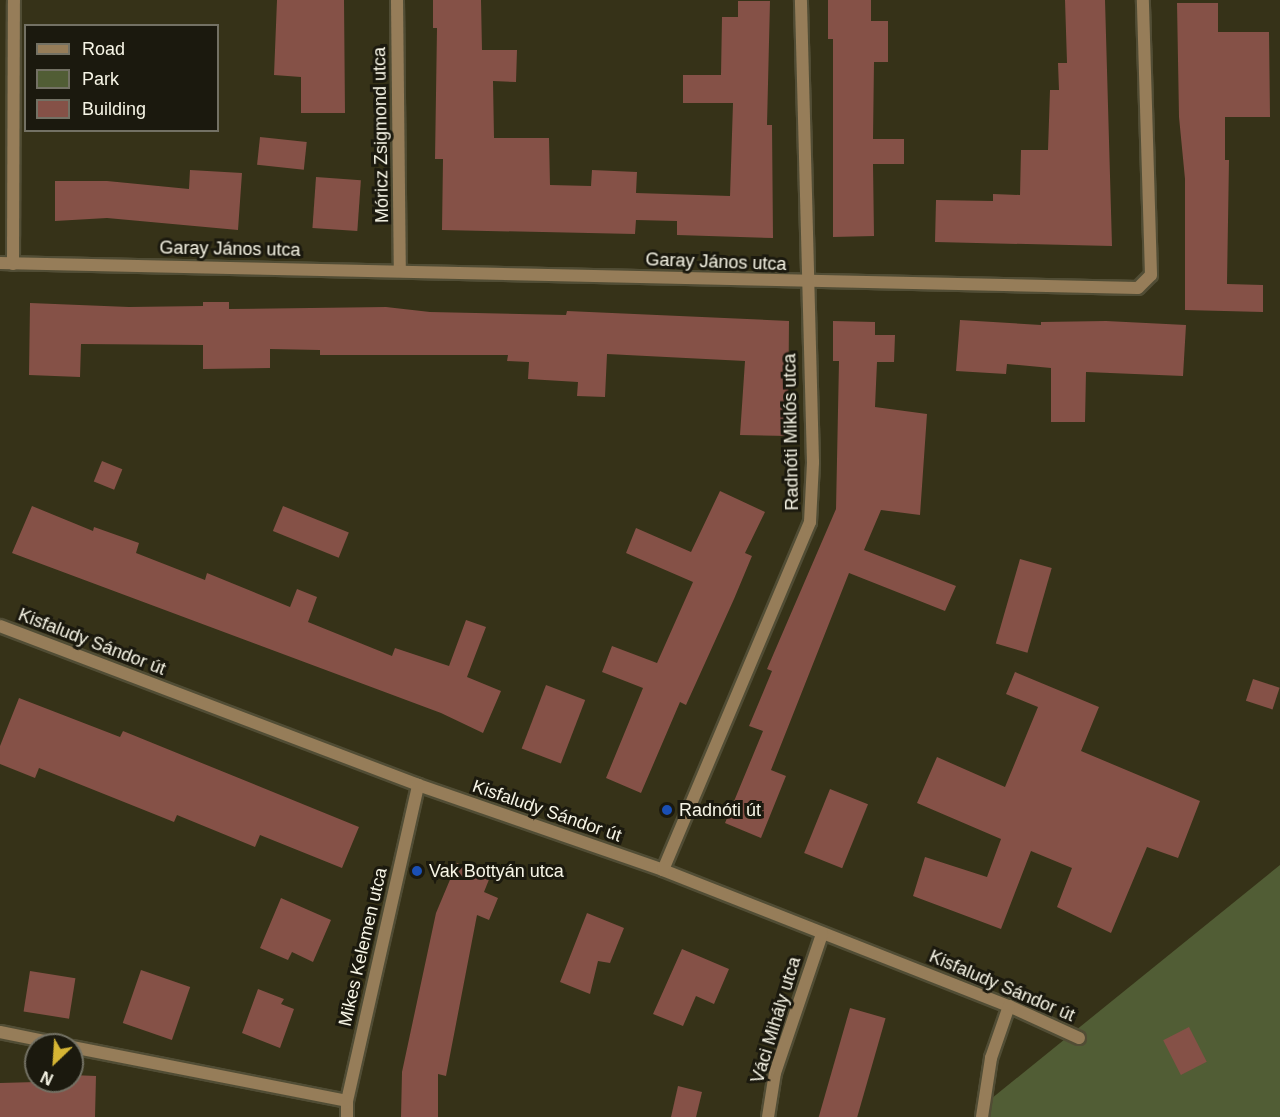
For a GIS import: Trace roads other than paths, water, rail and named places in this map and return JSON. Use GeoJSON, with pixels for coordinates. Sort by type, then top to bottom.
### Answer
{"type":"FeatureCollection","features":[{"type":"Feature","properties":{"kind":"street"},"geometry":{"type":"LineString","coordinates":[[6,263],[14,0]]}},
{"type":"Feature","properties":{"kind":"street","name":"Móricz Zsigmond utca"},"geometry":{"type":"LineString","coordinates":[[397,0],[400,269]]}},
{"type":"Feature","properties":{"kind":"street","name":"Radnóti Miklós utca"},"geometry":{"type":"LineString","coordinates":[[663,870],[810,522],[813,462],[806,283],[801,0]]}},
{"type":"Feature","properties":{"kind":"street","name":"Garay János utca"},"geometry":{"type":"LineString","coordinates":[[6,263],[400,269],[806,283],[1138,288],[1150,275],[1143,0]]}},
{"type":"Feature","properties":{"kind":"street","name":"Kisfaludy Sándor út"},"geometry":{"type":"LineString","coordinates":[[0,627],[418,785],[663,870],[1009,1006],[1079,1038]]}},
{"type":"Feature","properties":{"kind":"street","name":"Mikes Kelemen utca"},"geometry":{"type":"LineString","coordinates":[[347,1117],[347,1101],[418,785]]}},
{"type":"Feature","properties":{"kind":"street","name":"Váci Mihály utca"},"geometry":{"type":"LineString","coordinates":[[768,1117],[775,1073],[822,934]]}},
{"type":"Feature","properties":{"kind":"street"},"geometry":{"type":"LineString","coordinates":[[982,1117],[991,1058],[1009,1006]]}},
{"type":"Feature","properties":{"kind":"street"},"geometry":{"type":"LineString","coordinates":[[0,1032],[24,1037]]}},
{"type":"Feature","properties":{"kind":"street"},"geometry":{"type":"LineString","coordinates":[[84,1049],[347,1101]]}},
{"type":"Feature","properties":{"kind":"place","name":"Radnóti út"},"geometry":{"type":"Point","coordinates":[667,810]}},
{"type":"Feature","properties":{"kind":"place","name":"Vak Bottyán utca"},"geometry":{"type":"Point","coordinates":[417,871]}}]}
